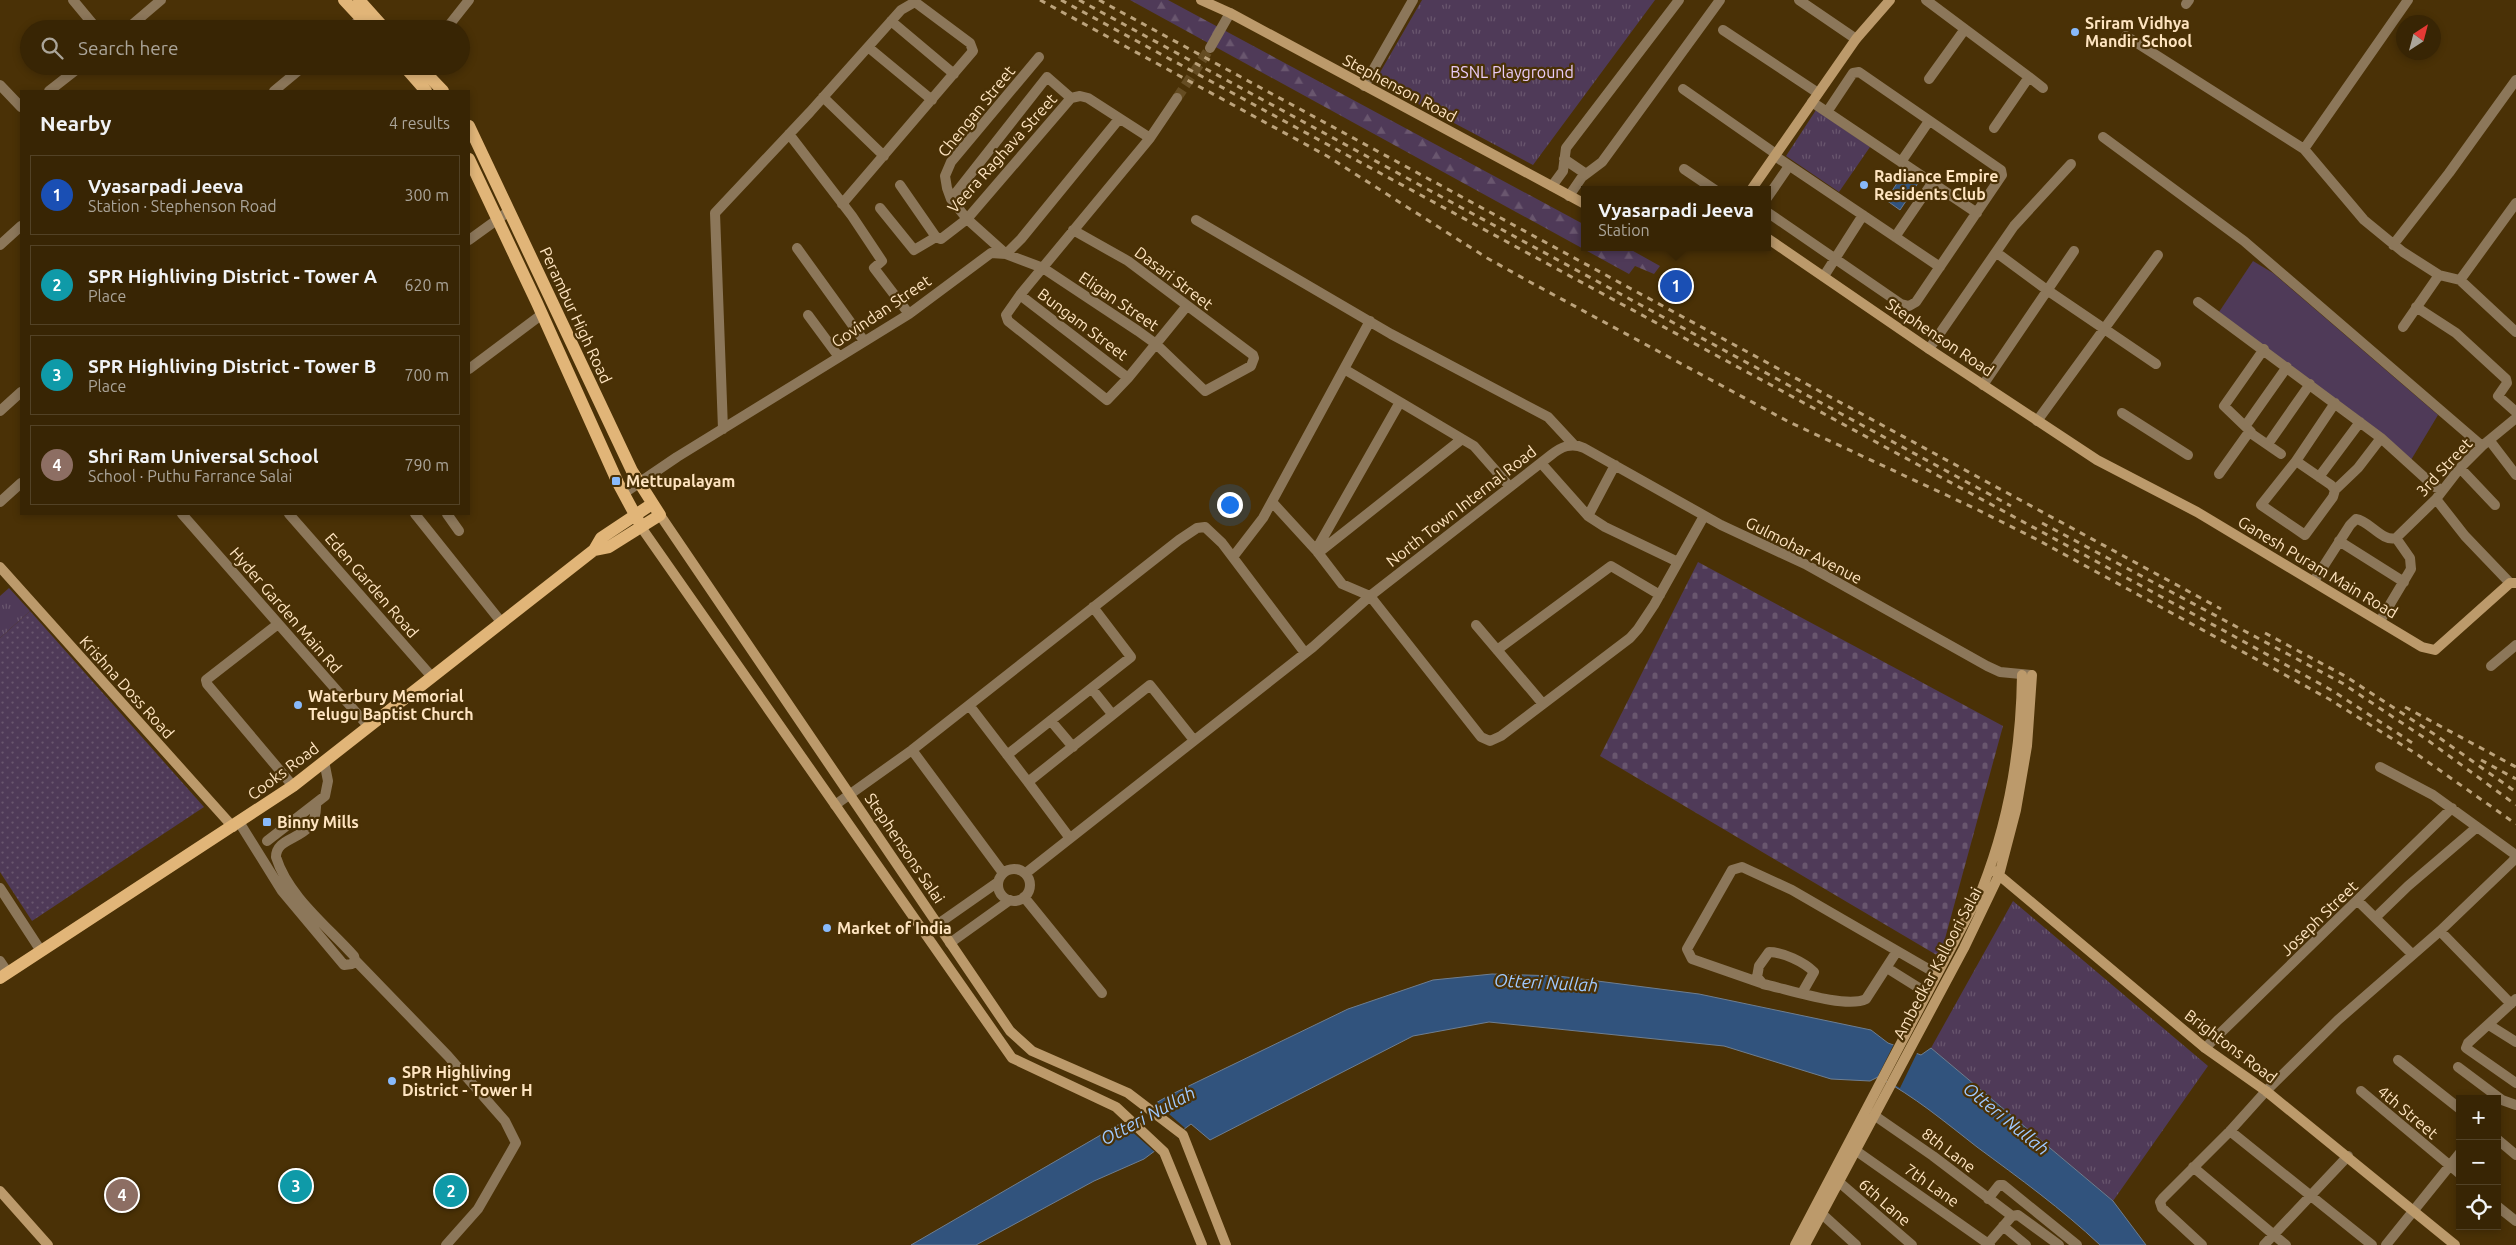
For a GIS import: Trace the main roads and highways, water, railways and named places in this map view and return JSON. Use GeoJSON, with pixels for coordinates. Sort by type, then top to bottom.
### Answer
{"type":"FeatureCollection","features":[{"type":"Feature","properties":{"kind":"main road"},"geometry":{"type":"LineString","coordinates":[[344,0],[364,20]]}},
{"type":"Feature","properties":{"kind":"main road"},"geometry":{"type":"LineString","coordinates":[[359,0],[377,20]]}},
{"type":"Feature","properties":{"kind":"main road"},"geometry":{"type":"LineString","coordinates":[[1754,186],[1856,39],[1890,0]]}},
{"type":"Feature","properties":{"kind":"main road","name":"Stephenson Road"},"geometry":{"type":"LineString","coordinates":[[1208,2],[1581,202]]}},
{"type":"Feature","properties":{"kind":"main road"},"geometry":{"type":"LineString","coordinates":[[416,75],[425,90]]}},
{"type":"Feature","properties":{"kind":"main road"},"geometry":{"type":"LineString","coordinates":[[421,75],[442,90]]}},
{"type":"Feature","properties":{"kind":"main road","name":"Perambur High Road"},"geometry":{"type":"LineString","coordinates":[[470,128],[639,484],[660,515]]}},
{"type":"Feature","properties":{"kind":"main road","name":"Perambur High Road"},"geometry":{"type":"LineString","coordinates":[[470,160],[638,521]]}},
{"type":"Feature","properties":{"kind":"main road","name":"Stephenson Road"},"geometry":{"type":"LineString","coordinates":[[1771,241],[1929,349],[2097,460]]}},
{"type":"Feature","properties":{"kind":"main road"},"geometry":{"type":"LineString","coordinates":[[534,297],[547,290]]}},
{"type":"Feature","properties":{"kind":"main road","name":"Ganesh Puram Main Road"},"geometry":{"type":"LineString","coordinates":[[2097,460],[2196,512],[2422,647],[2435,650],[2513,583]]}},
{"type":"Feature","properties":{"kind":"main road","name":"Cooks Road"},"geometry":{"type":"LineString","coordinates":[[638,521],[652,504]]}},
{"type":"Feature","properties":{"kind":"main road","name":"Cooks Road"},"geometry":{"type":"LineString","coordinates":[[4,976],[293,786],[594,550],[602,538],[638,521],[660,515]]}},
{"type":"Feature","properties":{"kind":"main road","name":"Stephensons Salai"},"geometry":{"type":"LineString","coordinates":[[660,515],[1010,1031],[1032,1051],[1128,1092],[1183,1135],[1226,1245]]}},
{"type":"Feature","properties":{"kind":"main road","name":"Stephensons Salai"},"geometry":{"type":"LineString","coordinates":[[638,521],[1012,1058],[1116,1107],[1164,1152],[1202,1245]]}},
{"type":"Feature","properties":{"kind":"main road","name":"Krishna Doss Road"},"geometry":{"type":"LineString","coordinates":[[0,568],[236,825]]}},
{"type":"Feature","properties":{"kind":"main road","name":"Ambedkar Kalloori Salai"},"geometry":{"type":"LineString","coordinates":[[1795,1245],[1870,1112],[1910,1036],[1964,948],[1995,871],[2018,746],[2027,675]]}},
{"type":"Feature","properties":{"kind":"main road","name":"Ambedkar Kalloori Salai"},"geometry":{"type":"LineString","coordinates":[[1910,1036],[1927,993],[1982,889],[1995,871]]}},
{"type":"Feature","properties":{"kind":"main road","name":"Brightons Road"},"geometry":{"type":"LineString","coordinates":[[1995,871],[2205,1048],[2266,1090],[2455,1245]]}},
{"type":"Feature","properties":{"kind":"main road","name":"Ambedkar Kalloori Salai"},"geometry":{"type":"LineString","coordinates":[[1806,1245],[1856,1150],[1870,1112]]}},
{"type":"Feature","properties":{"kind":"main road"},"geometry":{"type":"LineString","coordinates":[[0,1191],[48,1245]]}},
{"type":"Feature","properties":{"kind":"water"},"geometry":{"type":"Polygon","coordinates":[[[1903,174],[1918,183],[1900,210],[1886,200],[1903,174]]]}},
{"type":"Feature","properties":{"kind":"water","name":"Otteri Nullah"},"geometry":{"type":"Polygon","coordinates":[[[1492,974],[1558,976],[1699,994],[1871,1030],[1888,1043],[1921,1055],[1931,1048],[2113,1201],[2146,1245],[2100,1245],[2055,1206],[1941,1119],[1904,1092],[1878,1077],[1870,1081],[1831,1079],[1724,1046],[1489,1022],[1413,1036],[1210,1140],[1191,1124],[1144,1159],[1094,1181],[976,1245],[911,1245],[1168,1096],[1348,1009],[1433,980],[1492,974]]]}},
{"type":"Feature","properties":{"kind":"tunnel"},"geometry":{"type":"LineString","coordinates":[[1177,98],[1210,48]]}},
{"type":"Feature","properties":{"kind":"railway"},"geometry":{"type":"LineString","coordinates":[[1040,0],[1327,156],[1487,258],[1530,282],[1789,422],[1974,508],[2038,540],[2329,699],[2418,755],[2516,824]]}},
{"type":"Feature","properties":{"kind":"railway"},"geometry":{"type":"LineString","coordinates":[[1061,0],[2230,634],[2333,691],[2414,744]]}},
{"type":"Feature","properties":{"kind":"railway"},"geometry":{"type":"LineString","coordinates":[[1079,0],[2011,506]]}},
{"type":"Feature","properties":{"kind":"railway"},"geometry":{"type":"LineString","coordinates":[[1099,0],[2221,609]]}},
{"type":"Feature","properties":{"kind":"railway"},"geometry":{"type":"LineString","coordinates":[[2042,523],[2342,683],[2426,739],[2516,805]]}},
{"type":"Feature","properties":{"kind":"railway"},"geometry":{"type":"LineString","coordinates":[[2265,633],[2345,676],[2434,734],[2516,792]]}},
{"type":"Feature","properties":{"kind":"railway"},"geometry":{"type":"LineString","coordinates":[[2405,707],[2516,767]]}},
{"type":"Feature","properties":{"kind":"railway"},"geometry":{"type":"LineString","coordinates":[[2481,760],[2516,779]]}},
{"type":"Feature","properties":{"kind":"place","name":"Sriram Vidhya Mandir School"},"geometry":{"type":"Point","coordinates":[2075,32]}},
{"type":"Feature","properties":{"kind":"place","name":"Radiance Empire Residents Club"},"geometry":{"type":"Point","coordinates":[1864,185]}},
{"type":"Feature","properties":{"kind":"place","name":"Vyasarpadi Jeeva"},"geometry":{"type":"Point","coordinates":[1676,286]}},
{"type":"Feature","properties":{"kind":"place","name":"Mettupalayam"},"geometry":{"type":"Point","coordinates":[616,481]}},
{"type":"Feature","properties":{"kind":"place","name":"Waterbury Memorial Telugu Baptist Church"},"geometry":{"type":"Point","coordinates":[298,705]}},
{"type":"Feature","properties":{"kind":"place","name":"Binny Mills"},"geometry":{"type":"Point","coordinates":[267,822]}},
{"type":"Feature","properties":{"kind":"place","name":"Market of India"},"geometry":{"type":"Point","coordinates":[827,928]}},
{"type":"Feature","properties":{"kind":"place","name":"SPR Highliving District - Tower H"},"geometry":{"type":"Point","coordinates":[392,1081]}},
{"type":"Feature","properties":{"kind":"place","name":"SPR Highliving District - Tower B"},"geometry":{"type":"Point","coordinates":[296,1186]}},
{"type":"Feature","properties":{"kind":"place","name":"SPR Highliving District - Tower A"},"geometry":{"type":"Point","coordinates":[451,1191]}},
{"type":"Feature","properties":{"kind":"place","name":"Shri Ram Universal School"},"geometry":{"type":"Point","coordinates":[122,1195]}},
{"type":"Feature","properties":{"kind":"park label","name":"BSNL Playground"},"geometry":{"type":"Point","coordinates":[1512,72]}}]}
